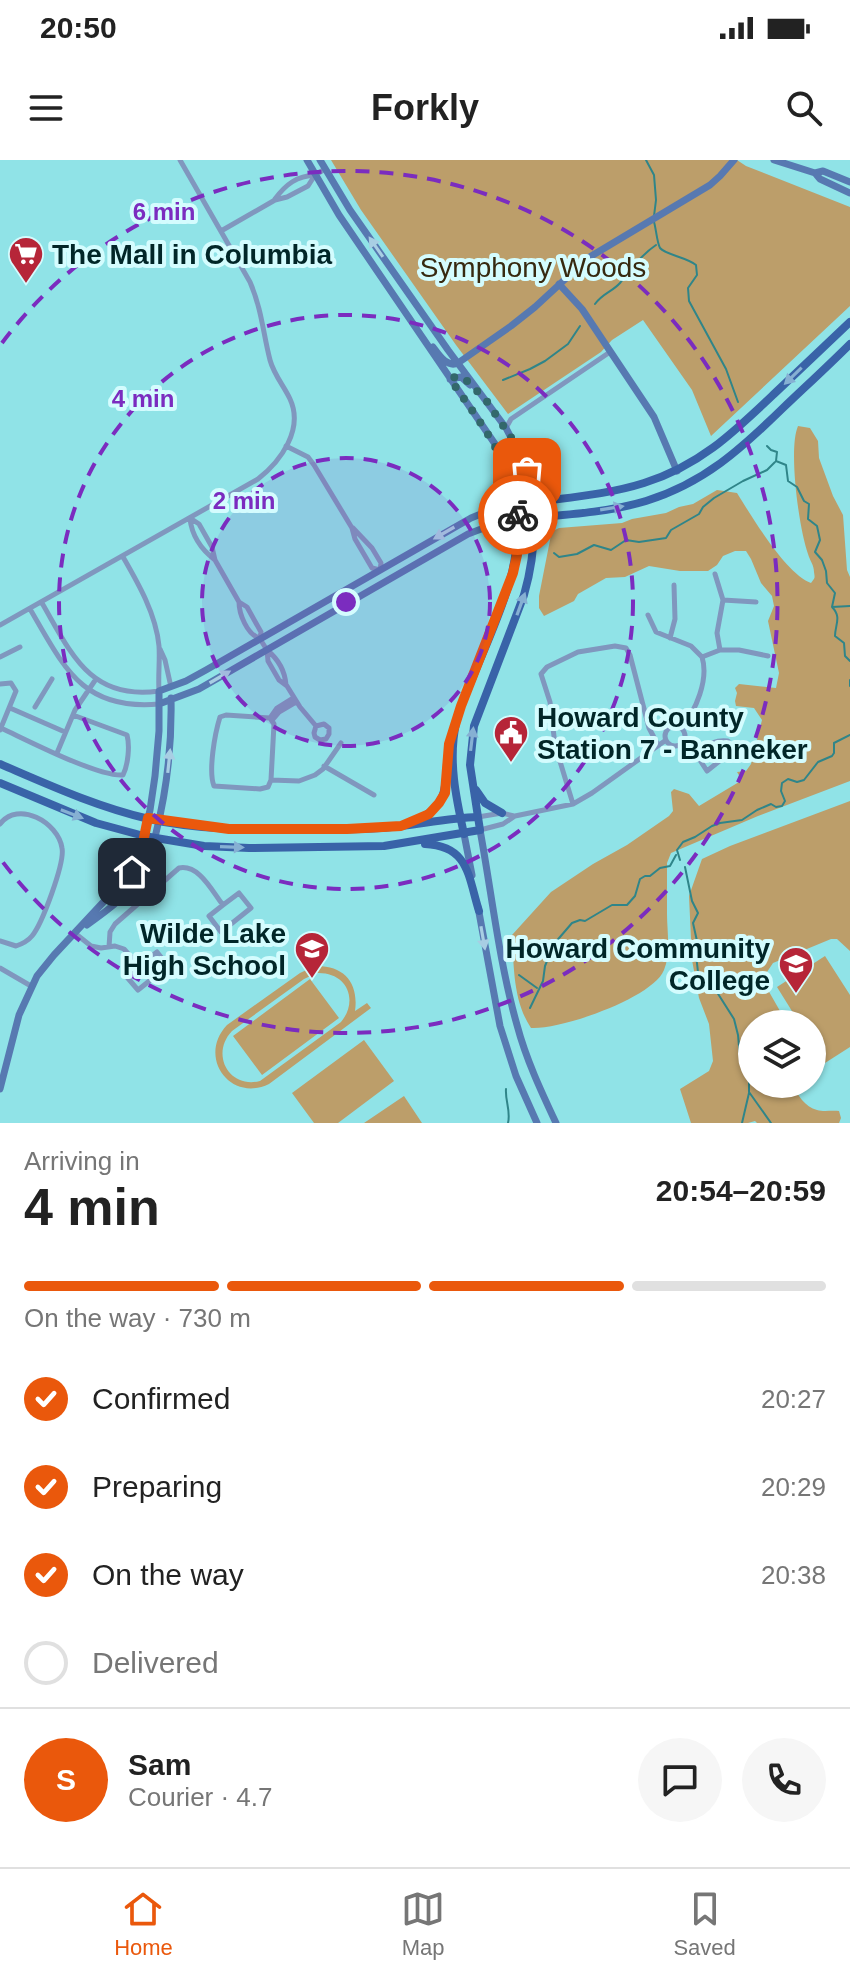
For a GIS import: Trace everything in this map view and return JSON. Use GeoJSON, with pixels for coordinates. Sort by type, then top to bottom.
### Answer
{"type":"FeatureCollection","features":[{"type":"Feature","properties":{"kind":"main road"},"geometry":{"type":"LineString","coordinates":[[401,826],[429,814],[443,798],[449,744],[513,573],[517,555],[516,505],[624,489],[677,471],[721,443],[850,322]]}},
{"type":"Feature","properties":{"kind":"main road"},"geometry":{"type":"LineString","coordinates":[[518,519],[627,506],[694,481],[743,447],[850,344]]}},
{"type":"Feature","properties":{"kind":"main road"},"geometry":{"type":"LineString","coordinates":[[0,783],[74,815],[144,836],[227,848],[365,847],[480,830],[472,783],[474,726],[524,595],[533,557],[533,502]]}},
{"type":"Feature","properties":{"kind":"main road"},"geometry":{"type":"LineString","coordinates":[[456,723],[452,765],[464,834]]}},
{"type":"Feature","properties":{"kind":"main road"},"geometry":{"type":"LineString","coordinates":[[0,764],[83,799],[159,821],[209,828],[365,829],[478,817]]}},
{"type":"Feature","properties":{"kind":"main road"},"geometry":{"type":"LineString","coordinates":[[472,783],[485,803],[502,813]]}},
{"type":"Feature","properties":{"kind":"main road"},"geometry":{"type":"LineString","coordinates":[[408,843],[440,845],[460,857],[479,911]]}},
{"type":"Feature","properties":{"kind":"street"},"geometry":{"type":"LineString","coordinates":[[0,625],[262,476],[276,464],[293,428],[295,412],[272,368],[250,282],[180,160]]}},
{"type":"Feature","properties":{"kind":"street"},"geometry":{"type":"LineString","coordinates":[[42,603],[73,656],[96,679],[124,691],[159,691],[206,670],[471,518],[493,509],[516,505],[509,476],[495,444],[339,215],[307,160]]}},
{"type":"Feature","properties":{"kind":"street"},"geometry":{"type":"LineString","coordinates":[[320,160],[350,210],[506,428],[527,472],[533,502]]}},
{"type":"Feature","properties":{"kind":"street"},"geometry":{"type":"LineString","coordinates":[[420,334],[449,364],[458,363],[535,307],[598,251],[710,185],[734,160]]}},
{"type":"Feature","properties":{"kind":"street"},"geometry":{"type":"LineString","coordinates":[[774,160],[815,173],[823,171],[850,182]]}},
{"type":"Feature","properties":{"kind":"street"},"geometry":{"type":"LineString","coordinates":[[221,231],[275,200],[308,186],[315,175],[325,169]]}},
{"type":"Feature","properties":{"kind":"street"},"geometry":{"type":"LineString","coordinates":[[815,173],[820,179],[850,193]]}},
{"type":"Feature","properties":{"kind":"street"},"geometry":{"type":"LineString","coordinates":[[275,200],[282,189],[302,175],[315,175]]}},
{"type":"Feature","properties":{"kind":"street"},"geometry":{"type":"LineString","coordinates":[[376,269],[392,270]]}},
{"type":"Feature","properties":{"kind":"street"},"geometry":{"type":"LineString","coordinates":[[383,278],[397,285],[432,328]]}},
{"type":"Feature","properties":{"kind":"street"},"geometry":{"type":"LineString","coordinates":[[559,284],[582,309],[654,417],[677,471]]}},
{"type":"Feature","properties":{"kind":"street"},"geometry":{"type":"LineString","coordinates":[[506,428],[511,419],[610,352]]}},
{"type":"Feature","properties":{"kind":"street"},"geometry":{"type":"LineString","coordinates":[[450,379],[457,376],[465,379],[486,400]]}},
{"type":"Feature","properties":{"kind":"street"},"geometry":{"type":"LineString","coordinates":[[286,446],[308,457],[352,528],[372,548],[381,563],[380,570]]}},
{"type":"Feature","properties":{"kind":"street"},"geometry":{"type":"LineString","coordinates":[[190,518],[191,529],[204,552],[215,560],[239,602],[239,612],[253,636],[260,639],[274,656],[294,698],[316,726]]}},
{"type":"Feature","properties":{"kind":"street"},"geometry":{"type":"LineString","coordinates":[[30,609],[62,664],[88,690],[122,704],[159,704],[199,689],[468,534],[518,519]]}},
{"type":"Feature","properties":{"kind":"street"},"geometry":{"type":"LineString","coordinates":[[352,528],[372,568],[380,570]]}},
{"type":"Feature","properties":{"kind":"street"},"geometry":{"type":"LineString","coordinates":[[0,1089],[19,1015],[31,986],[45,966],[137,866],[144,836],[157,756],[159,648],[151,614],[123,557]]}},
{"type":"Feature","properties":{"kind":"street"},"geometry":{"type":"LineString","coordinates":[[715,574],[723,600],[717,633],[720,650]]}},
{"type":"Feature","properties":{"kind":"street"},"geometry":{"type":"LineString","coordinates":[[670,638],[675,619],[674,585]]}},
{"type":"Feature","properties":{"kind":"street"},"geometry":{"type":"LineString","coordinates":[[723,600],[756,602]]}},
{"type":"Feature","properties":{"kind":"street"},"geometry":{"type":"LineString","coordinates":[[648,615],[656,632],[691,646],[702,657],[705,669],[703,682],[693,710],[681,728]]}},
{"type":"Feature","properties":{"kind":"street"},"geometry":{"type":"LineString","coordinates":[[573,804],[555,745],[550,702],[541,677],[547,667],[586,650],[619,645],[626,648],[651,734],[658,745]]}},
{"type":"Feature","properties":{"kind":"street"},"geometry":{"type":"LineString","coordinates":[[0,657],[20,647]]}},
{"type":"Feature","properties":{"kind":"street"},"geometry":{"type":"LineString","coordinates":[[76,934],[139,879],[150,859],[170,757],[171,687],[159,648]]}},
{"type":"Feature","properties":{"kind":"street"},"geometry":{"type":"LineString","coordinates":[[702,657],[720,650],[768,656]]}},
{"type":"Feature","properties":{"kind":"street"},"geometry":{"type":"LineString","coordinates":[[35,707],[52,679]]}},
{"type":"Feature","properties":{"kind":"street"},"geometry":{"type":"LineString","coordinates":[[57,753],[73,715],[96,679]]}},
{"type":"Feature","properties":{"kind":"street"},"geometry":{"type":"LineString","coordinates":[[0,684],[8,682],[15,687],[15,695],[0,729],[118,776],[123,775],[126,770],[127,735],[73,715]]}},
{"type":"Feature","properties":{"kind":"street"},"geometry":{"type":"LineString","coordinates":[[271,719],[277,704],[294,698]]}},
{"type":"Feature","properties":{"kind":"street"},"geometry":{"type":"LineString","coordinates":[[271,719],[274,724],[268,787],[214,786],[211,780],[220,717],[271,719],[294,698]]}},
{"type":"Feature","properties":{"kind":"street"},"geometry":{"type":"LineString","coordinates":[[10,708],[65,732]]}},
{"type":"Feature","properties":{"kind":"street"},"geometry":{"type":"LineString","coordinates":[[669,728],[681,728],[685,735],[682,743],[674,746],[666,740],[665,734],[669,728]]}},
{"type":"Feature","properties":{"kind":"street"},"geometry":{"type":"LineString","coordinates":[[556,1123],[531,1068],[516,1023],[480,830],[503,824],[515,816],[573,804],[666,740]]}},
{"type":"Feature","properties":{"kind":"street"},"geometry":{"type":"LineString","coordinates":[[682,743],[696,754],[707,771],[722,759],[728,741],[713,742],[696,754]]}},
{"type":"Feature","properties":{"kind":"street"},"geometry":{"type":"LineString","coordinates":[[271,780],[305,780],[315,775],[341,743]]}},
{"type":"Feature","properties":{"kind":"street"},"geometry":{"type":"LineString","coordinates":[[324,766],[374,795]]}},
{"type":"Feature","properties":{"kind":"street"},"geometry":{"type":"LineString","coordinates":[[0,824],[8,816],[25,813],[47,824],[56,833],[63,853],[43,916],[33,936],[16,946],[0,941]]}},
{"type":"Feature","properties":{"kind":"street"},"geometry":{"type":"LineString","coordinates":[[478,817],[502,813],[515,816]]}},
{"type":"Feature","properties":{"kind":"street"},"geometry":{"type":"LineString","coordinates":[[464,834],[500,1026],[516,1076],[537,1123]]}},
{"type":"Feature","properties":{"kind":"street"},"geometry":{"type":"LineString","coordinates":[[109,947],[110,932],[115,924],[179,868],[196,871],[223,905]]}},
{"type":"Feature","properties":{"kind":"street"},"geometry":{"type":"LineString","coordinates":[[239,893],[251,908],[221,932],[209,916],[223,905],[239,893]]}},
{"type":"Feature","properties":{"kind":"street"},"geometry":{"type":"LineString","coordinates":[[76,934],[91,946],[124,949],[139,966]]}},
{"type":"Feature","properties":{"kind":"street"},"geometry":{"type":"LineString","coordinates":[[157,952],[168,966],[138,990],[126,976],[139,966],[157,952]]}},
{"type":"Feature","properties":{"kind":"street"},"geometry":{"type":"LineString","coordinates":[[0,968],[31,986]]}},
{"type":"Feature","properties":{"kind":"green space","name":"Symphony Woods"},"geometry":{"type":"Polygon","coordinates":[[[331,160],[737,160],[850,207],[850,306],[711,436],[692,390],[643,320],[508,414],[361,210],[331,160]]]}},
{"type":"Feature","properties":{"kind":"green space"},"geometry":{"type":"Polygon","coordinates":[[[798,426],[810,428],[818,441],[819,458],[843,515],[850,577],[850,781],[671,853],[667,863],[667,956],[664,970],[656,981],[625,1001],[583,1018],[531,1028],[518,995],[512,935],[551,892],[669,816],[673,811],[671,792],[674,789],[689,794],[699,806],[739,782],[737,772],[746,771],[751,764],[762,720],[754,708],[736,706],[735,688],[739,684],[776,688],[779,673],[768,621],[774,606],[772,596],[761,583],[746,551],[723,556],[708,571],[649,566],[625,577],[606,578],[578,594],[574,601],[544,616],[539,608],[539,596],[551,535],[559,528],[622,523],[666,513],[693,504],[717,490],[737,493],[781,557],[801,578],[811,583],[814,570],[805,542],[796,489],[794,452],[798,426]]]}},
{"type":"Feature","properties":{"kind":"green space"},"geometry":{"type":"Polygon","coordinates":[[[850,801],[850,951],[837,939],[831,939],[773,963],[764,983],[779,1010],[738,1010],[738,1098],[801,1098],[820,1111],[839,1111],[839,1123],[691,1123],[680,1089],[709,1071],[713,1061],[709,1024],[699,998],[692,960],[689,896],[702,859],[850,801]]]}},
{"type":"Feature","properties":{"kind":"green space"},"geometry":{"type":"Polygon","coordinates":[[[825,956],[850,995],[850,1047],[826,1062],[826,1010],[791,1010],[777,987],[825,956]]]}},
{"type":"Feature","properties":{"kind":"green space"},"geometry":{"type":"Polygon","coordinates":[[[315,966],[341,972],[355,992],[355,1011],[367,1003],[371,1008],[269,1084],[255,1088],[231,1082],[222,1074],[215,1050],[227,1025],[300,973],[315,966]],[[317,973],[304,979],[232,1031],[226,1040],[223,1059],[232,1075],[239,1080],[260,1081],[341,1022],[349,1005],[347,989],[343,982],[317,973]]]}},
{"type":"Feature","properties":{"kind":"green space"},"geometry":{"type":"Polygon","coordinates":[[[310,979],[339,1018],[262,1075],[233,1036],[310,979]]]}},
{"type":"Feature","properties":{"kind":"green space"},"geometry":{"type":"Polygon","coordinates":[[[364,1040],[394,1081],[338,1123],[314,1123],[292,1093],[364,1040]]]}},
{"type":"Feature","properties":{"kind":"green space"},"geometry":{"type":"Polygon","coordinates":[[[404,1096],[422,1123],[364,1123],[404,1096]]]}},
{"type":"Feature","properties":{"kind":"waterway"},"geometry":{"type":"LineString","coordinates":[[646,160],[654,175],[654,216]]}},
{"type":"Feature","properties":{"kind":"waterway"},"geometry":{"type":"LineString","coordinates":[[654,222],[660,248],[696,265],[697,275],[688,288],[689,301],[726,369],[738,402]]}},
{"type":"Feature","properties":{"kind":"waterway"},"geometry":{"type":"LineString","coordinates":[[595,304],[656,245]]}},
{"type":"Feature","properties":{"kind":"waterway"},"geometry":{"type":"LineString","coordinates":[[503,380],[545,361],[568,344],[580,326]]}},
{"type":"Feature","properties":{"kind":"waterway"},"geometry":{"type":"LineString","coordinates":[[767,446],[777,452],[776,461],[786,465],[788,481],[797,487],[809,504],[808,519],[817,526],[820,540],[815,552],[822,560],[827,583],[835,593],[832,607],[837,618],[835,636],[844,643],[845,656],[850,661]]}},
{"type":"Feature","properties":{"kind":"waterway"},"geometry":{"type":"LineString","coordinates":[[554,553],[559,557],[577,554],[594,545],[611,550],[626,540],[639,542],[666,538],[671,530],[699,514],[714,498],[767,470],[775,462]]}},
{"type":"Feature","properties":{"kind":"waterway"},"geometry":{"type":"LineString","coordinates":[[832,607],[850,606]]}},
{"type":"Feature","properties":{"kind":"waterway"},"geometry":{"type":"LineString","coordinates":[[850,680],[850,686]]}},
{"type":"Feature","properties":{"kind":"waterway"},"geometry":{"type":"LineString","coordinates":[[680,860],[677,850],[683,842],[712,826],[742,820],[771,804],[782,806],[785,801],[782,783],[788,779],[797,782],[804,780],[818,762],[832,756],[834,743],[850,735]]}},
{"type":"Feature","properties":{"kind":"waterway"},"geometry":{"type":"LineString","coordinates":[[530,1008],[543,981],[554,944],[572,923],[585,921],[612,905],[627,905],[635,896],[640,879],[670,866],[676,855]]}},
{"type":"Feature","properties":{"kind":"waterway"},"geometry":{"type":"LineString","coordinates":[[685,867],[692,901],[698,913],[693,923],[698,972],[708,978],[734,1019],[740,1057],[749,1079],[749,1092],[771,1123]]}},
{"type":"Feature","properties":{"kind":"waterway"},"geometry":{"type":"LineString","coordinates":[[519,975],[537,988]]}},
{"type":"Feature","properties":{"kind":"waterway"},"geometry":{"type":"LineString","coordinates":[[506,1089],[508,1123]]}},
{"type":"Feature","properties":{"kind":"waterway"},"geometry":{"type":"LineString","coordinates":[[742,1123],[748,1098]]}},
{"type":"Feature","properties":{"kind":"way so far"},"geometry":{"type":"LineString","coordinates":[[518,515],[509,476],[495,444],[450,379],[457,376],[465,379],[486,400],[512,439],[527,472]]}},
{"type":"Feature","properties":{"kind":"place","name":"The Mall in Columbia"},"geometry":{"type":"Point","coordinates":[26,285]}},
{"type":"Feature","properties":{"kind":"place","name":"Howard County Station 7 - Banneker"},"geometry":{"type":"Point","coordinates":[511,764]}},
{"type":"Feature","properties":{"kind":"place","name":"Wilde Lake High School"},"geometry":{"type":"Point","coordinates":[312,980]}},
{"type":"Feature","properties":{"kind":"place","name":"Howard Community College"},"geometry":{"type":"Point","coordinates":[796,995]}},
{"type":"Feature","properties":{"kind":"route"},"geometry":{"type":"LineString","coordinates":[[132,872],[140,857],[148,818],[229,829],[347,829],[401,826],[429,814],[445,793],[449,744],[513,573],[517,555],[518,515]]}}]}
